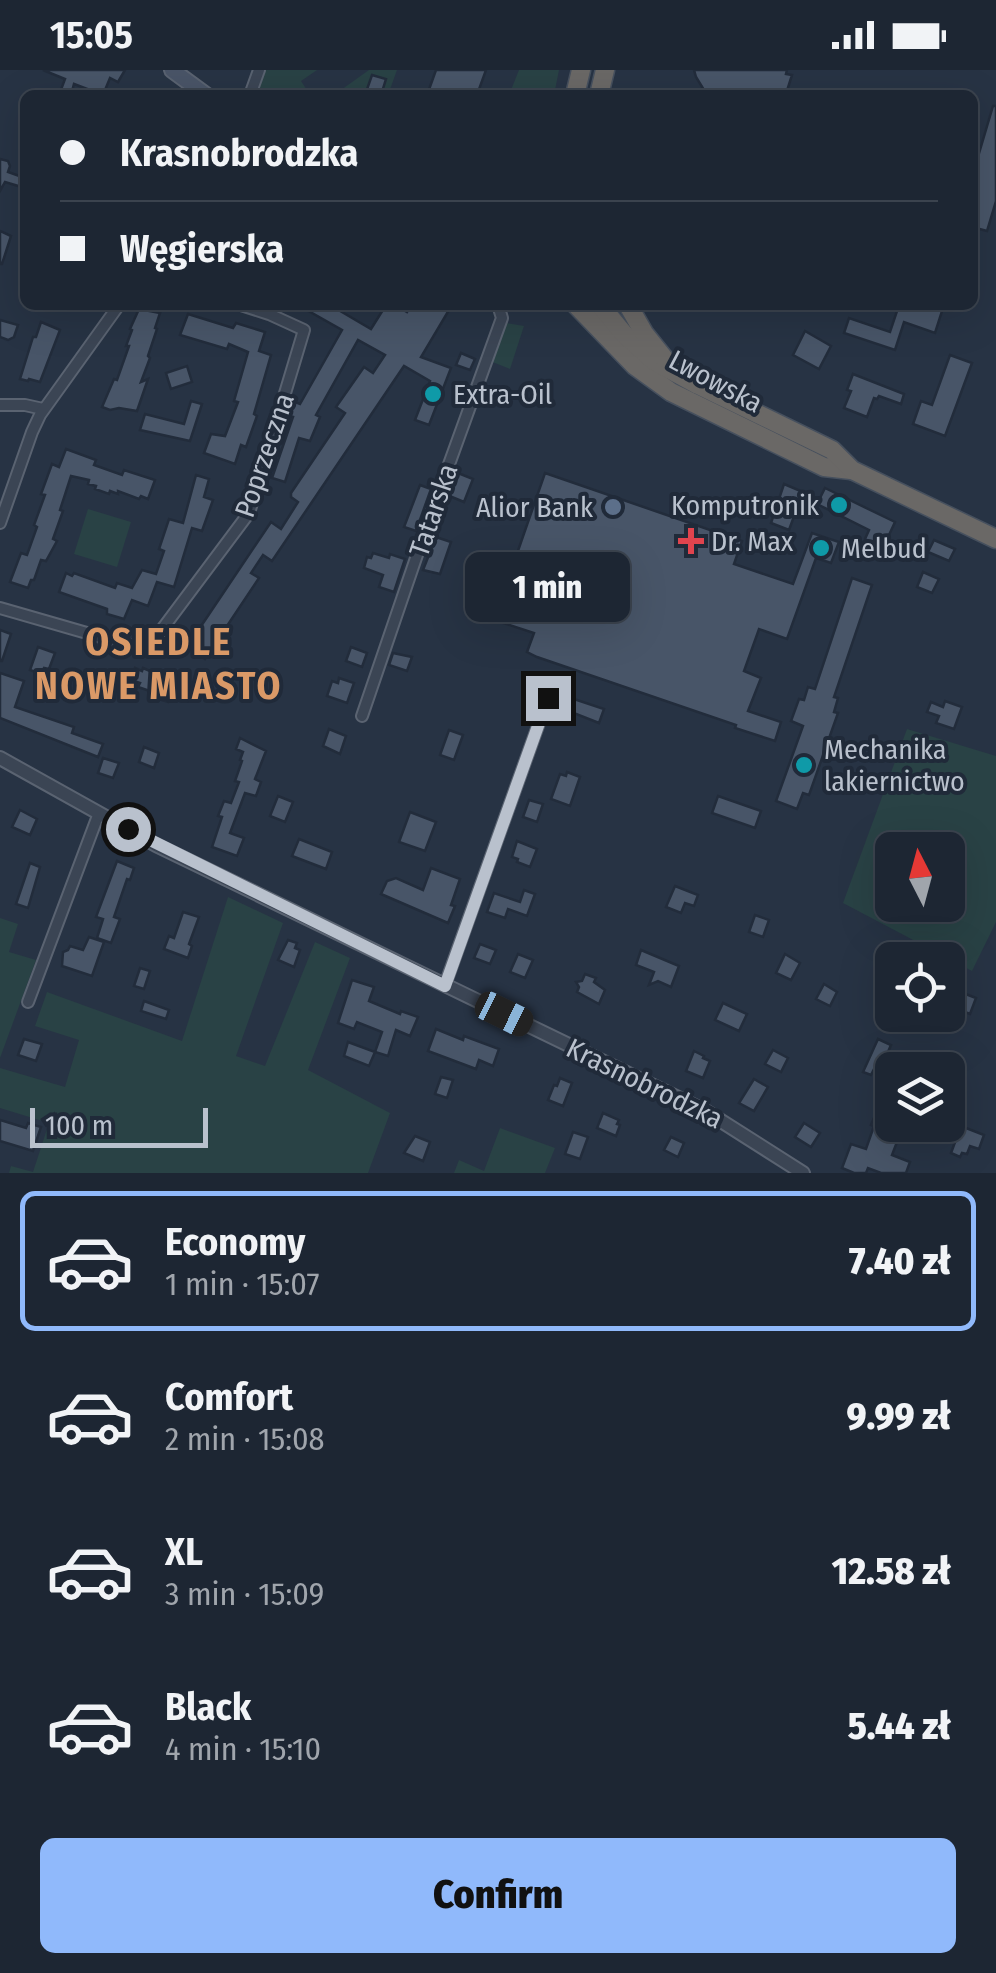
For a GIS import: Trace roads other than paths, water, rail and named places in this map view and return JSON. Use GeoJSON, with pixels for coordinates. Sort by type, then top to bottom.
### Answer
{"type":"FeatureCollection","features":[{"type":"Feature","properties":{"kind":"highway","name":"Lwowska"},"geometry":{"type":"LineString","coordinates":[[581,310],[635,366],[671,392],[824,466],[852,470],[996,539]]}},
{"type":"Feature","properties":{"kind":"highway","name":"Lwowska"},"geometry":{"type":"LineString","coordinates":[[604,310],[654,360],[832,450],[852,470]]}},
{"type":"Feature","properties":{"kind":"highway"},"geometry":{"type":"LineString","coordinates":[[631,310],[674,370]]}},
{"type":"Feature","properties":{"kind":"main road"},"geometry":{"type":"LineString","coordinates":[[172,70],[199,90]]}},
{"type":"Feature","properties":{"kind":"street"},"geometry":{"type":"LineString","coordinates":[[0,523],[43,409],[114,310]]}},
{"type":"Feature","properties":{"kind":"street","name":"Poprzeczna"},"geometry":{"type":"LineString","coordinates":[[0,608],[132,646],[144,646],[154,640],[246,518],[304,330],[256,310]]}},
{"type":"Feature","properties":{"kind":"street","name":"Tatarska"},"geometry":{"type":"LineString","coordinates":[[362,716],[502,318],[500,310]]}},
{"type":"Feature","properties":{"kind":"street"},"geometry":{"type":"LineString","coordinates":[[0,405],[43,409]]}},
{"type":"Feature","properties":{"kind":"street"},"geometry":{"type":"LineString","coordinates":[[445,986],[548,698]]}},
{"type":"Feature","properties":{"kind":"street","name":"Krasnobrodzka"},"geometry":{"type":"LineString","coordinates":[[0,758],[174,853],[716,1117],[803,1173]]}},
{"type":"Feature","properties":{"kind":"street"},"geometry":{"type":"LineString","coordinates":[[28,1002],[99,813]]}},
{"type":"Feature","properties":{"kind":"place","name":"Extra-Oil"},"geometry":{"type":"Point","coordinates":[433,394]}},
{"type":"Feature","properties":{"kind":"place","name":"Komputronik"},"geometry":{"type":"Point","coordinates":[839,505]}},
{"type":"Feature","properties":{"kind":"place","name":"Alior Bank"},"geometry":{"type":"Point","coordinates":[613,507]}},
{"type":"Feature","properties":{"kind":"place","name":"Dr. Max"},"geometry":{"type":"Point","coordinates":[691,541]}},
{"type":"Feature","properties":{"kind":"place","name":"Melbud"},"geometry":{"type":"Point","coordinates":[821,548]}},
{"type":"Feature","properties":{"kind":"place","name":"Mechanika lakiernictwo"},"geometry":{"type":"Point","coordinates":[804,765]}},
{"type":"Feature","properties":{"kind":"district","name":"OSIEDLE NOWE MIASTO"},"geometry":{"type":"Point","coordinates":[159,664]}}]}
